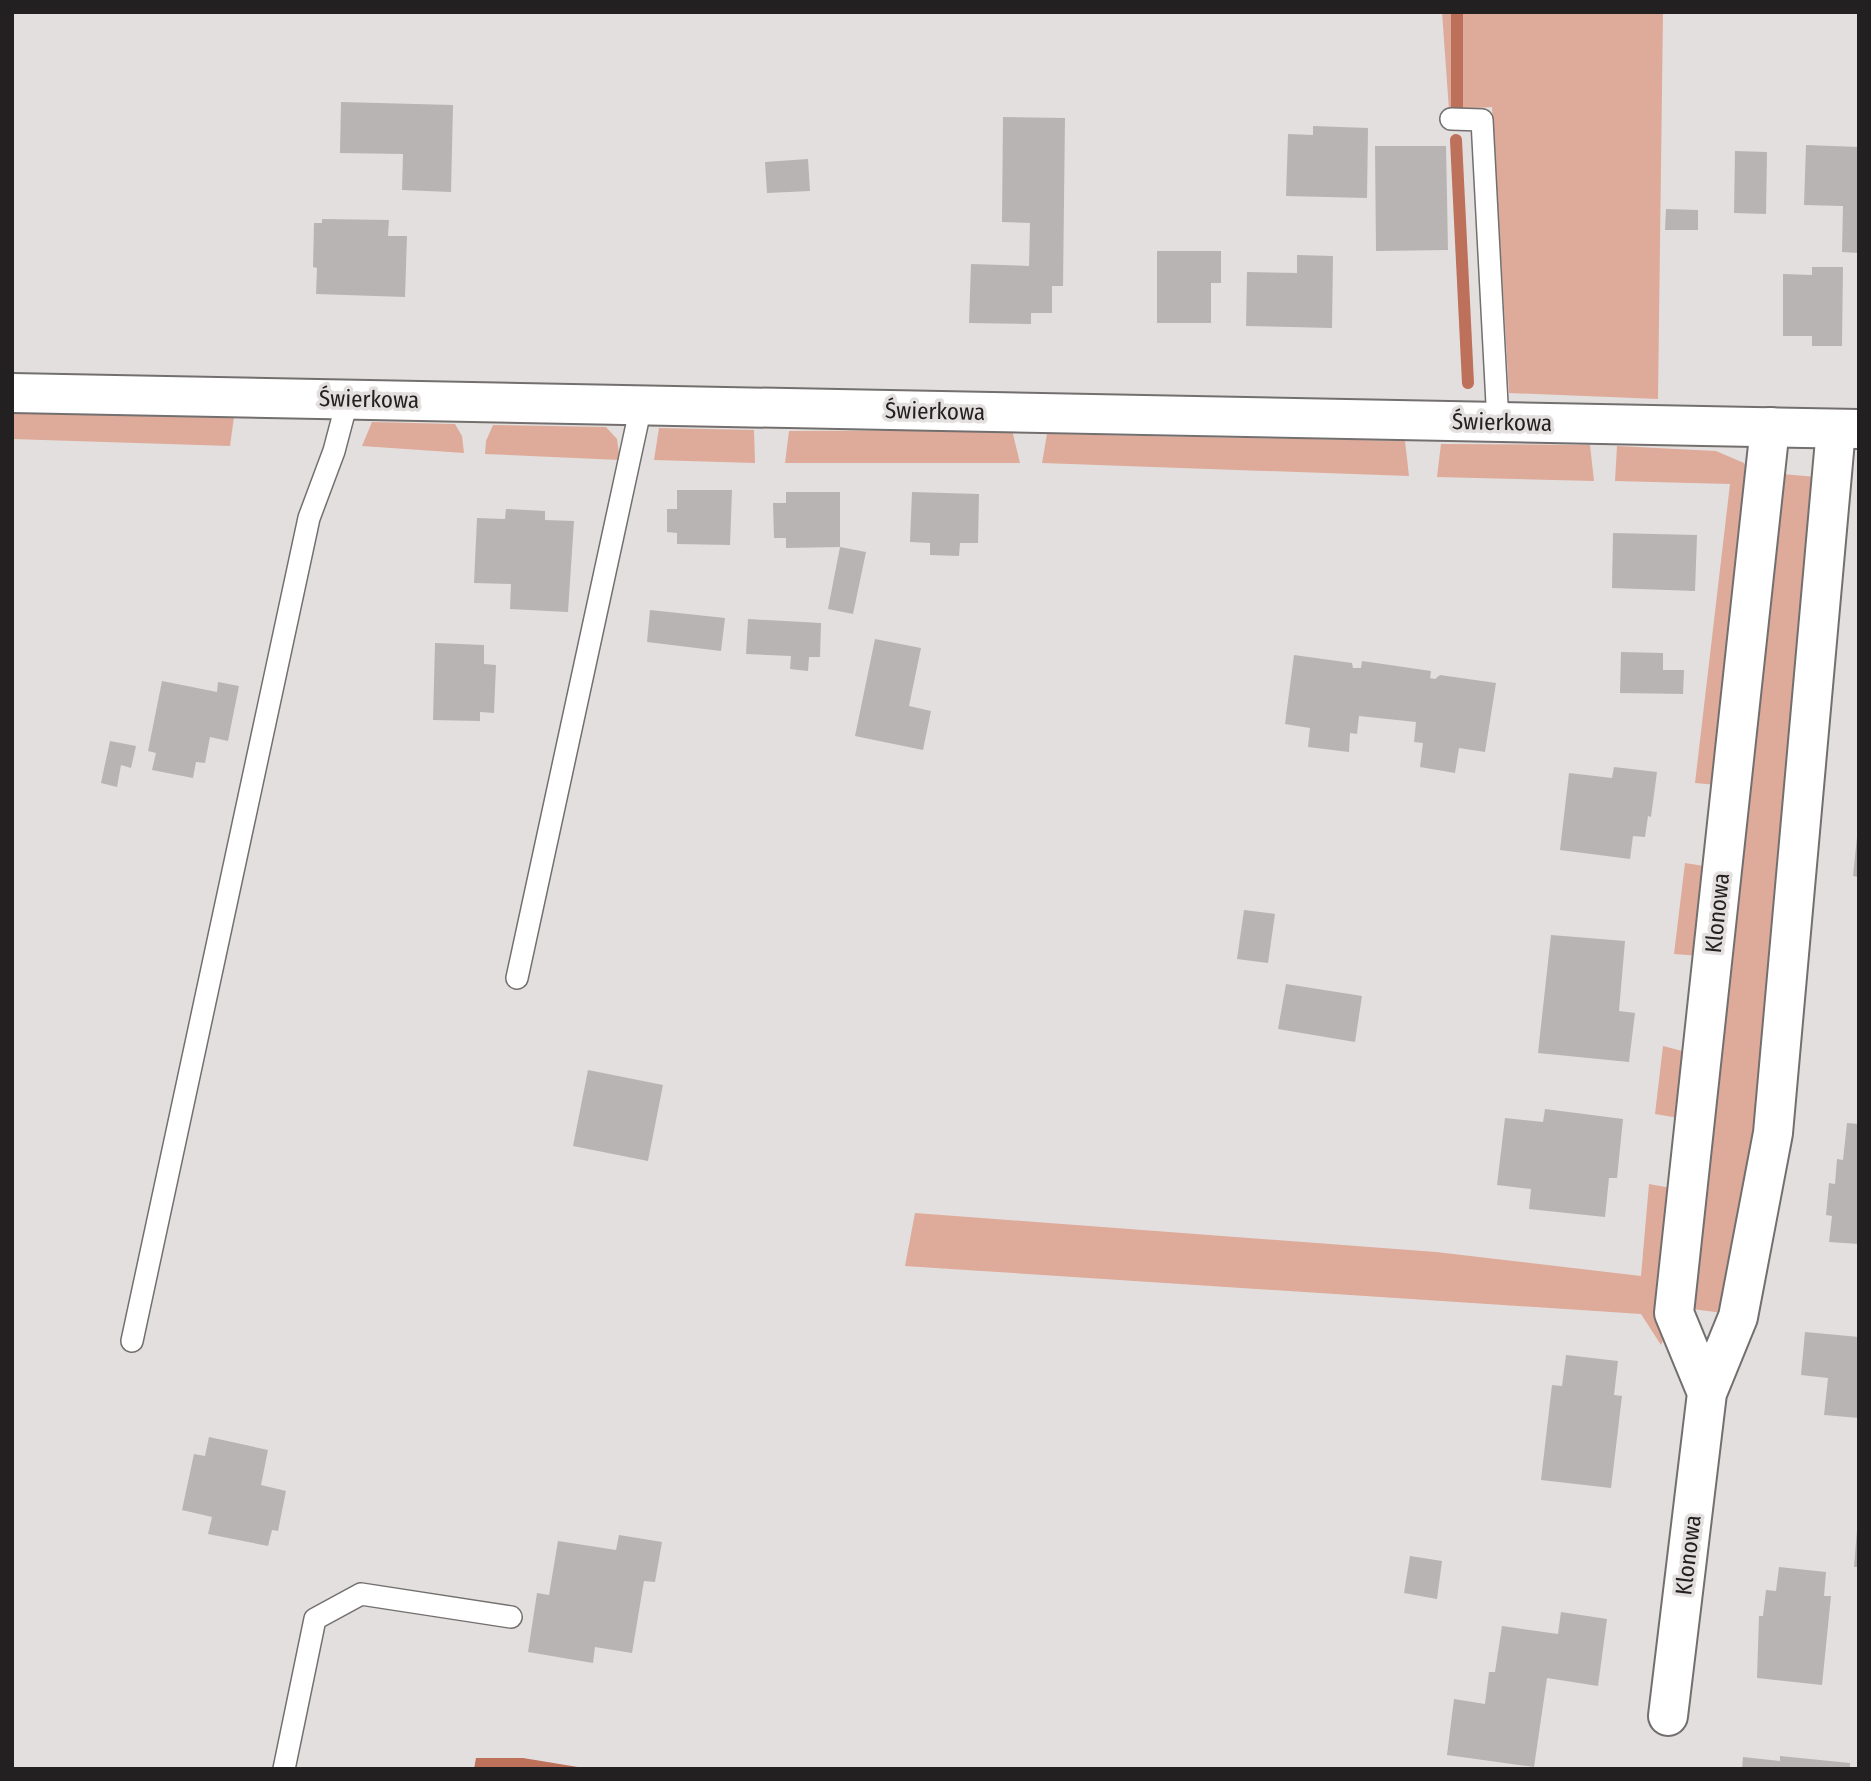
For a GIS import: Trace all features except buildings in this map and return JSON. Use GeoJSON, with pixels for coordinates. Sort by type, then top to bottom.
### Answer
{"type":"FeatureCollection","features":[{"type":"Feature","properties":{"kind":"street","name":"Świerkowa"},"geometry":{"type":"LineString","coordinates":[[12,393],[1847,429]]}},
{"type":"Feature","properties":{"kind":"street","name":"Klonowa"},"geometry":{"type":"LineString","coordinates":[[1707,1393],[1674,1313],[1770,427]]}},
{"type":"Feature","properties":{"kind":"street","name":"Klonowa"},"geometry":{"type":"LineString","coordinates":[[1668,1717],[1707,1393],[1738,1317],[1773,1133],[1847,429]]}},
{"type":"Feature","properties":{"kind":"lane"},"geometry":{"type":"LineString","coordinates":[[1451,119],[1482,120],[1498,422]]}},
{"type":"Feature","properties":{"kind":"lane"},"geometry":{"type":"LineString","coordinates":[[132,1341],[309,518],[334,451],[348,398]]}},
{"type":"Feature","properties":{"kind":"lane"},"geometry":{"type":"LineString","coordinates":[[517,978],[641,406]]}},
{"type":"Feature","properties":{"kind":"lane"},"geometry":{"type":"LineString","coordinates":[[284,1769],[315,1619],[361,1594],[510,1617]]}},
{"type":"Feature","properties":{"kind":"shaded area"},"geometry":{"type":"Polygon","coordinates":[[[1442,12],[1663,12],[1658,399],[1509,393],[1492,107],[1449,110],[1442,12]]]}},
{"type":"Feature","properties":{"kind":"shaded area"},"geometry":{"type":"Polygon","coordinates":[[[12,412],[234,417],[230,446],[12,439],[12,412]]]}},
{"type":"Feature","properties":{"kind":"shaded area"},"geometry":{"type":"Polygon","coordinates":[[[372,422],[455,424],[462,436],[464,453],[362,446],[372,422]]]}},
{"type":"Feature","properties":{"kind":"shaded area"},"geometry":{"type":"Polygon","coordinates":[[[493,425],[606,427],[617,439],[620,460],[485,454],[486,441],[493,425]]]}},
{"type":"Feature","properties":{"kind":"shaded area"},"geometry":{"type":"Polygon","coordinates":[[[659,428],[754,430],[755,463],[654,460],[659,428]]]}},
{"type":"Feature","properties":{"kind":"shaded area"},"geometry":{"type":"Polygon","coordinates":[[[1012,430],[1020,463],[785,463],[789,431],[1012,430]]]}},
{"type":"Feature","properties":{"kind":"shaded area"},"geometry":{"type":"Polygon","coordinates":[[[1047,434],[1405,441],[1409,476],[1042,463],[1047,434]]]}},
{"type":"Feature","properties":{"kind":"shaded area"},"geometry":{"type":"Polygon","coordinates":[[[1441,444],[1590,445],[1594,481],[1437,477],[1441,444]]]}},
{"type":"Feature","properties":{"kind":"shaded area"},"geometry":{"type":"Polygon","coordinates":[[[1617,446],[1716,451],[1744,463],[1749,474],[1717,785],[1695,783],[1730,484],[1615,481],[1617,446]]]}},
{"type":"Feature","properties":{"kind":"shaded area"},"geometry":{"type":"Polygon","coordinates":[[[1782,474],[1817,477],[1754,1130],[1723,1313],[1692,1309],[1782,474]]]}},
{"type":"Feature","properties":{"kind":"shaded area"},"geometry":{"type":"Polygon","coordinates":[[[1685,863],[1710,867],[1701,956],[1674,954],[1685,863]]]}},
{"type":"Feature","properties":{"kind":"shaded area"},"geometry":{"type":"Polygon","coordinates":[[[1663,1046],[1686,1052],[1679,1118],[1655,1114],[1663,1046]]]}},
{"type":"Feature","properties":{"kind":"shaded area"},"geometry":{"type":"Polygon","coordinates":[[[1649,1184],[1671,1188],[1668,1329],[1661,1345],[1641,1314],[905,1266],[915,1213],[1436,1252],[1641,1276],[1649,1184]]]}},
{"type":"Feature","properties":{"kind":"shaded area"},"geometry":{"type":"Polygon","coordinates":[[[476,1758],[523,1758],[590,1769],[474,1769],[476,1758]]]}},
{"type":"Feature","properties":{"kind":"waterway"},"geometry":{"type":"LineString","coordinates":[[1457,12],[1457,107]]}},
{"type":"Feature","properties":{"kind":"waterway"},"geometry":{"type":"LineString","coordinates":[[1456,140],[1468,383]]}}]}
